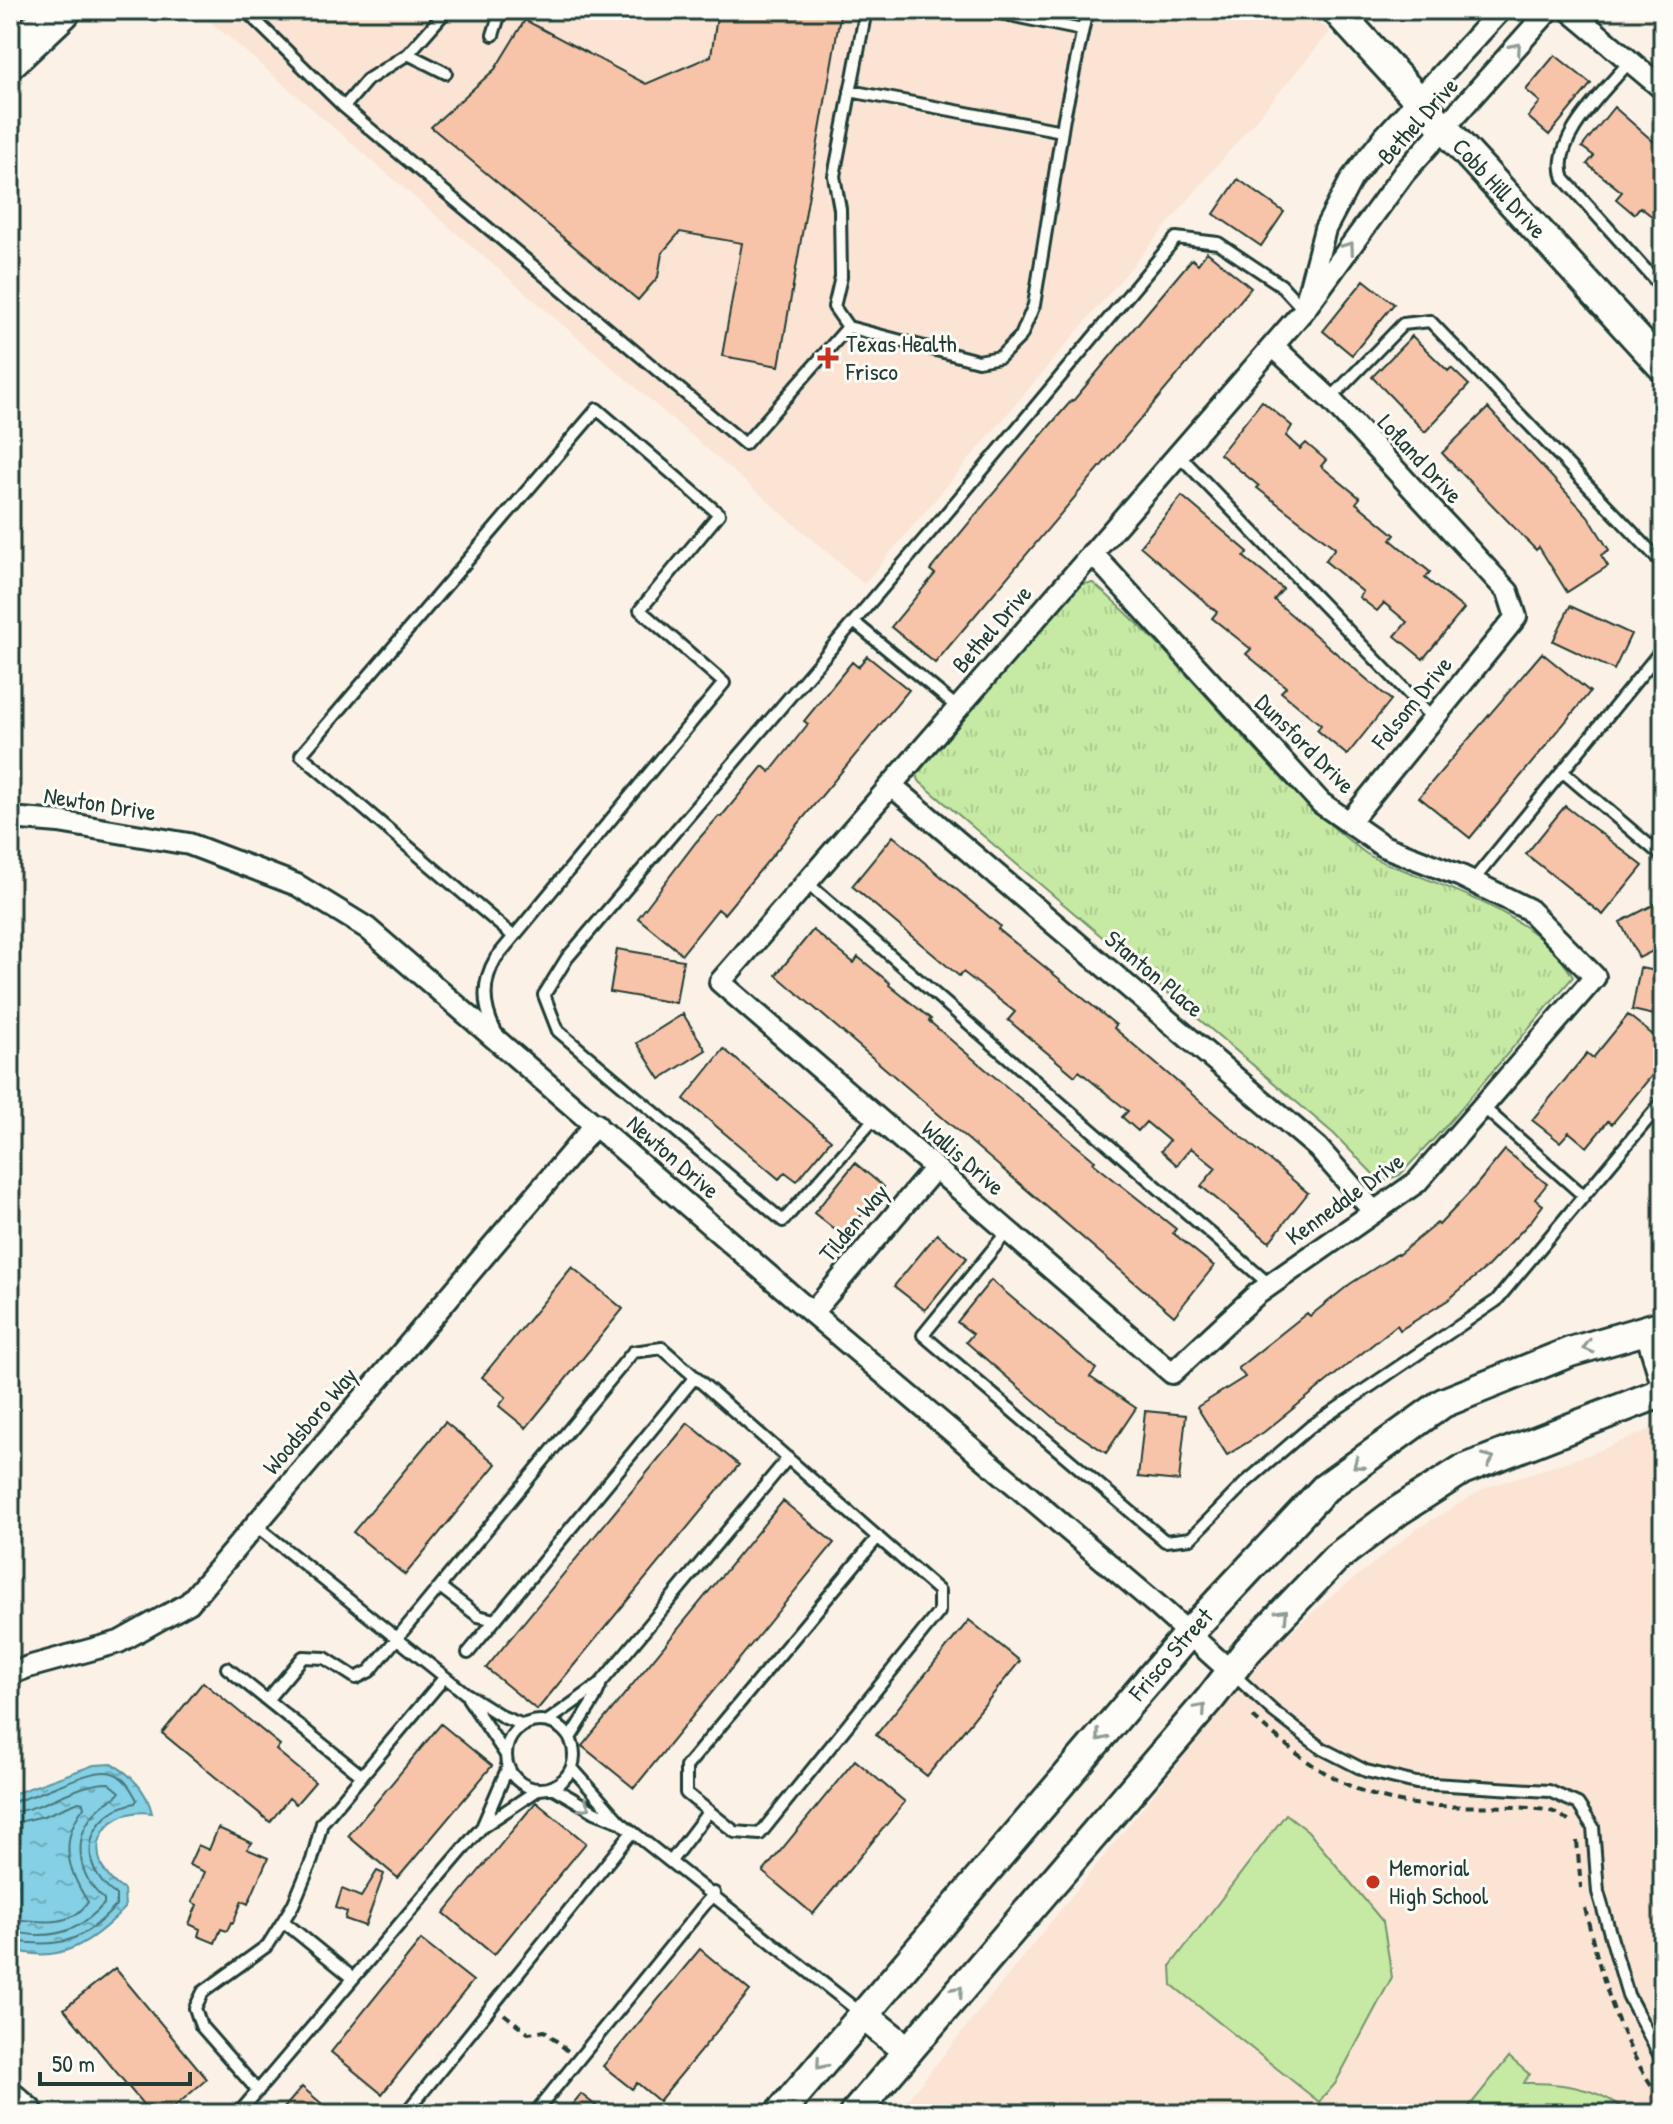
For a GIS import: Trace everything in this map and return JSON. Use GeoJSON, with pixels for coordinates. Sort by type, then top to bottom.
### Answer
{"type":"FeatureCollection","features":[{"type":"Feature","properties":{"kind":"highway"},"geometry":{"type":"LineString","coordinates":[[10,58],[61,10]]}},
{"type":"Feature","properties":{"kind":"main road"},"geometry":{"type":"LineString","coordinates":[[10,2099],[27,2114]]}},
{"type":"Feature","properties":{"kind":"street"},"geometry":{"type":"LineString","coordinates":[[10,82],[72,10]]}},
{"type":"Feature","properties":{"kind":"street","name":"Cobb Hill Drive"},"geometry":{"type":"LineString","coordinates":[[1336,10],[1663,367]]}},
{"type":"Feature","properties":{"kind":"street","name":"Bethel Drive"},"geometry":{"type":"LineString","coordinates":[[1304,310],[1325,229],[1352,178],[1501,10]]}},
{"type":"Feature","properties":{"kind":"street","name":"Bethel Drive"},"geometry":{"type":"LineString","coordinates":[[720,982],[1304,310],[1404,173],[1549,10]]}},
{"type":"Feature","properties":{"kind":"street"},"geometry":{"type":"LineString","coordinates":[[1569,10],[1663,89]]}},
{"type":"Feature","properties":{"kind":"street","name":"Lofland Drive"},"geometry":{"type":"LineString","coordinates":[[1273,346],[1330,399],[1508,592],[1516,617]]}},
{"type":"Feature","properties":{"kind":"street","name":"Dunsford Drive"},"geometry":{"type":"LineString","coordinates":[[1092,553],[1321,803],[1383,846],[1472,882],[1528,909],[1595,977]]}},
{"type":"Feature","properties":{"kind":"street","name":"Folsom Drive"},"geometry":{"type":"LineString","coordinates":[[1349,822],[1516,617]]}},
{"type":"Feature","properties":{"kind":"street","name":"Stanton Place"},"geometry":{"type":"LineString","coordinates":[[891,785],[1318,1148],[1374,1212]]}},
{"type":"Feature","properties":{"kind":"street","name":"Newton Drive"},"geometry":{"type":"LineString","coordinates":[[10,818],[59,822],[189,844],[297,885],[367,928],[1231,1672]]}},
{"type":"Feature","properties":{"kind":"street","name":"Kennedale Drive"},"geometry":{"type":"LineString","coordinates":[[1172,1373],[1270,1285],[1417,1182],[1595,977]]}},
{"type":"Feature","properties":{"kind":"street","name":"Wallis Drive"},"geometry":{"type":"LineString","coordinates":[[720,982],[1172,1373]]}},
{"type":"Feature","properties":{"kind":"street","name":"Woodsboro Way"},"geometry":{"type":"LineString","coordinates":[[10,1674],[119,1642],[189,1603],[596,1124]]}},
{"type":"Feature","properties":{"kind":"street","name":"Tilden Way"},"geometry":{"type":"LineString","coordinates":[[812,1313],[935,1168]]}},
{"type":"Feature","properties":{"kind":"street"},"geometry":{"type":"LineString","coordinates":[[1656,1328],[1663,1374]]}},
{"type":"Feature","properties":{"kind":"street","name":"Frisco Street"},"geometry":{"type":"LineString","coordinates":[[779,2114],[1188,1634],[1325,1488],[1443,1403],[1570,1352],[1656,1328]]}},
{"type":"Feature","properties":{"kind":"street"},"geometry":{"type":"LineString","coordinates":[[854,2114],[1248,1650],[1336,1558],[1398,1511],[1462,1470],[1663,1392]]}},
{"type":"Feature","properties":{"kind":"street"},"geometry":{"type":"LineString","coordinates":[[863,2015],[908,2051]]}},
{"type":"Feature","properties":{"kind":"lane"},"geometry":{"type":"LineString","coordinates":[[245,10],[344,107],[745,444],[848,327]]}},
{"type":"Feature","properties":{"kind":"lane"},"geometry":{"type":"LineString","coordinates":[[344,107],[367,80],[408,54],[447,10]]}},
{"type":"Feature","properties":{"kind":"lane"},"geometry":{"type":"LineString","coordinates":[[493,35],[501,10]]}},
{"type":"Feature","properties":{"kind":"lane"},"geometry":{"type":"LineString","coordinates":[[866,10],[834,176],[840,209],[841,277],[834,307],[848,327],[978,361],[1000,357],[1021,336],[1034,305],[1062,131],[1087,10]]}},
{"type":"Feature","properties":{"kind":"lane"},"geometry":{"type":"LineString","coordinates":[[985,10],[1082,30]]}},
{"type":"Feature","properties":{"kind":"lane"},"geometry":{"type":"LineString","coordinates":[[408,54],[446,73]]}},
{"type":"Feature","properties":{"kind":"lane"},"geometry":{"type":"LineString","coordinates":[[1630,61],[1575,127],[1561,157],[1561,170],[1564,179],[1663,289]]}},
{"type":"Feature","properties":{"kind":"lane"},"geometry":{"type":"LineString","coordinates":[[850,91],[1062,131]]}},
{"type":"Feature","properties":{"kind":"lane"},"geometry":{"type":"LineString","coordinates":[[876,1117],[783,1221],[558,1031],[544,995],[567,958],[1176,238],[1218,243],[1281,285],[1304,310]]}},
{"type":"Feature","properties":{"kind":"lane"},"geometry":{"type":"LineString","coordinates":[[1330,399],[1403,324],[1430,321],[1663,564]]}},
{"type":"Feature","properties":{"kind":"lane"},"geometry":{"type":"LineString","coordinates":[[504,1046],[487,1014],[485,998],[489,969],[513,936],[724,683],[640,610],[719,514],[597,409],[301,755],[513,936]]}},
{"type":"Feature","properties":{"kind":"lane"},"geometry":{"type":"LineString","coordinates":[[1178,454],[1433,719]]}},
{"type":"Feature","properties":{"kind":"lane"},"geometry":{"type":"LineString","coordinates":[[854,622],[958,708]]}},
{"type":"Feature","properties":{"kind":"lane"},"geometry":{"type":"LineString","coordinates":[[1472,882],[1663,648]]}},
{"type":"Feature","properties":{"kind":"lane"},"geometry":{"type":"LineString","coordinates":[[1562,771],[1663,857]]}},
{"type":"Feature","properties":{"kind":"lane"},"geometry":{"type":"LineString","coordinates":[[806,882],[1270,1285]]}},
{"type":"Feature","properties":{"kind":"lane"},"geometry":{"type":"LineString","coordinates":[[1007,1232],[923,1335],[1165,1541],[1191,1538],[1245,1483],[1310,1427],[1496,1301],[1663,1101]]}},
{"type":"Feature","properties":{"kind":"lane"},"geometry":{"type":"LineString","coordinates":[[1483,1107],[1584,1196]]}},
{"type":"Feature","properties":{"kind":"lane"},"geometry":{"type":"LineString","coordinates":[[267,1700],[303,1657],[325,1658],[356,1678],[370,1671],[633,1352],[662,1348],[788,1458],[878,1537],[939,1591],[939,1612],[760,1834],[735,1832],[686,1793],[686,1767],[878,1537]]}},
{"type":"Feature","properties":{"kind":"lane"},"geometry":{"type":"LineString","coordinates":[[468,1653],[695,1377]]}},
{"type":"Feature","properties":{"kind":"lane"},"geometry":{"type":"LineString","coordinates":[[548,1721],[600,1684],[788,1458]]}},
{"type":"Feature","properties":{"kind":"lane"},"geometry":{"type":"LineString","coordinates":[[255,1525],[444,1678],[503,1717],[523,1725]]}},
{"type":"Feature","properties":{"kind":"lane"},"geometry":{"type":"LineString","coordinates":[[440,1587],[478,1616],[495,1620]]}},
{"type":"Feature","properties":{"kind":"lane"},"geometry":{"type":"LineString","coordinates":[[227,1668],[362,1776]]}},
{"type":"Feature","properties":{"kind":"lane"},"geometry":{"type":"LineString","coordinates":[[1231,1672],[1273,1711],[1321,1748],[1366,1771],[1416,1783],[1549,1791],[1578,1804],[1593,1827],[1598,1892],[1628,1995],[1663,2062]]}},
{"type":"Feature","properties":{"kind":"lane"},"geometry":{"type":"LineString","coordinates":[[258,2091],[201,2026],[195,2008],[203,1992],[268,1945],[312,1860],[322,1823],[444,1678]]}},
{"type":"Feature","properties":{"kind":"lane"},"geometry":{"type":"LineString","coordinates":[[570,1738],[594,1700],[600,1684]]}},
{"type":"Feature","properties":{"kind":"lane"},"geometry":{"type":"LineString","coordinates":[[465,1693],[486,1721],[507,1761],[517,1779],[526,1786],[539,1789],[552,1787],[566,1778],[572,1768],[574,1747],[563,1729],[548,1721],[523,1725],[508,1743],[507,1761],[482,1827]]}},
{"type":"Feature","properties":{"kind":"lane"},"geometry":{"type":"LineString","coordinates":[[572,1768],[620,1822],[714,1893],[863,2015]]}},
{"type":"Feature","properties":{"kind":"lane"},"geometry":{"type":"LineString","coordinates":[[552,1787],[595,1812],[620,1822]]}},
{"type":"Feature","properties":{"kind":"lane"},"geometry":{"type":"LineString","coordinates":[[238,2114],[482,1827],[539,1789]]}},
{"type":"Feature","properties":{"kind":"lane"},"geometry":{"type":"LineString","coordinates":[[671,1861],[709,1811]]}},
{"type":"Feature","properties":{"kind":"lane"},"geometry":{"type":"LineString","coordinates":[[405,2114],[632,1832]]}},
{"type":"Feature","properties":{"kind":"lane"},"geometry":{"type":"LineString","coordinates":[[534,2114],[714,1893]]}},
{"type":"Feature","properties":{"kind":"lane"},"geometry":{"type":"LineString","coordinates":[[283,1921],[353,1978]]}},
{"type":"Feature","properties":{"kind":"path"},"geometry":{"type":"LineString","coordinates":[[493,2005],[528,2033],[545,2031],[578,2060]]}},
{"type":"Feature","properties":{"kind":"shaded area","name":"Texas Health Frisco"},"geometry":{"type":"Polygon","coordinates":[[[197,10],[1309,10],[1330,32],[864,584],[197,10]]]}},
{"type":"Feature","properties":{"kind":"shaded area","name":"Memorial High School"},"geometry":{"type":"Polygon","coordinates":[[[1663,1424],[1663,2114],[896,2114],[1269,1651],[1415,1530],[1485,1488],[1593,1453],[1663,1424]]]}},
{"type":"Feature","properties":{"kind":"green space"},"geometry":{"type":"Polygon","coordinates":[[[1093,583],[1129,615],[1259,755],[1327,822],[1381,862],[1459,892],[1523,925],[1559,957],[1573,977],[1400,1175],[1381,1182],[1334,1134],[920,782],[916,775],[1078,584],[1093,583]]]}},
{"type":"Feature","properties":{"kind":"green space"},"geometry":{"type":"Polygon","coordinates":[[[1286,1814],[1308,1831],[1383,1922],[1392,1977],[1335,2084],[1319,2102],[1172,1985],[1171,1965],[1286,1814]]]}},
{"type":"Feature","properties":{"kind":"green space"},"geometry":{"type":"Polygon","coordinates":[[[1509,2057],[1529,2074],[1524,2083],[1580,2088],[1607,2098],[1630,2114],[1463,2114],[1509,2057]]]}},
{"type":"Feature","properties":{"kind":"green space"},"geometry":{"type":"Polygon","coordinates":[[[1049,2103],[1061,2114],[992,2114],[1000,2105],[1049,2103]]]}},
{"type":"Feature","properties":{"kind":"water"},"geometry":{"type":"Polygon","coordinates":[[[112,1764],[137,1784],[152,1813],[133,1813],[118,1818],[100,1838],[98,1851],[101,1865],[124,1890],[125,1908],[101,1931],[74,1948],[44,1954],[10,1948],[10,1795],[94,1765],[112,1764]]]}},
{"type":"Feature","properties":{"kind":"building","name":"Texas Health Frisco"},"geometry":{"type":"Polygon","coordinates":[[[718,10],[841,10],[779,366],[722,356],[742,243],[680,232],[662,253],[658,277],[638,300],[431,127],[495,69],[525,20],[646,84],[711,56],[718,10]]]}},
{"type":"Feature","properties":{"kind":"building"},"geometry":{"type":"Polygon","coordinates":[[[1555,55],[1591,84],[1549,135],[1528,117],[1540,102],[1526,90],[1555,55]]]}},
{"type":"Feature","properties":{"kind":"building"},"geometry":{"type":"Polygon","coordinates":[[[1614,107],[1663,150],[1663,225],[1640,207],[1634,214],[1616,199],[1622,192],[1587,164],[1594,156],[1582,147],[1614,107]]]}},
{"type":"Feature","properties":{"kind":"building"},"geometry":{"type":"Polygon","coordinates":[[[1238,179],[1284,212],[1261,246],[1214,214],[1238,179]]]}},
{"type":"Feature","properties":{"kind":"building"},"geometry":{"type":"Polygon","coordinates":[[[1207,252],[1251,288],[935,663],[891,627],[935,574],[930,570],[1040,437],[1192,259],[1198,264],[1207,252]]]}},
{"type":"Feature","properties":{"kind":"building"},"geometry":{"type":"Polygon","coordinates":[[[1364,280],[1394,304],[1352,355],[1323,331],[1364,280]]]}},
{"type":"Feature","properties":{"kind":"building"},"geometry":{"type":"Polygon","coordinates":[[[1412,336],[1448,371],[1451,368],[1469,385],[1425,432],[1372,377],[1412,336]]]}},
{"type":"Feature","properties":{"kind":"building"},"geometry":{"type":"Polygon","coordinates":[[[1262,401],[1292,426],[1286,436],[1300,449],[1306,443],[1326,460],[1321,466],[1360,498],[1356,503],[1395,535],[1391,540],[1430,572],[1425,578],[1464,609],[1423,659],[1395,636],[1407,622],[1384,603],[1377,611],[1359,597],[1363,592],[1325,561],[1335,548],[1257,488],[1259,486],[1220,454],[1262,401]]]}},
{"type":"Feature","properties":{"kind":"building"},"geometry":{"type":"Polygon","coordinates":[[[1488,408],[1588,516],[1609,550],[1601,555],[1608,566],[1567,592],[1539,547],[1536,550],[1442,453],[1488,408]]]}},
{"type":"Feature","properties":{"kind":"building"},"geometry":{"type":"Polygon","coordinates":[[[1182,496],[1248,552],[1244,557],[1283,589],[1274,600],[1391,700],[1347,755],[1317,730],[1321,725],[1281,692],[1286,687],[1246,654],[1251,649],[1212,618],[1217,612],[1140,546],[1182,496]]]}},
{"type":"Feature","properties":{"kind":"building"},"geometry":{"type":"Polygon","coordinates":[[[1570,606],[1631,634],[1614,670],[1553,641],[1570,606]]]}},
{"type":"Feature","properties":{"kind":"building"},"geometry":{"type":"Polygon","coordinates":[[[1542,653],[1590,692],[1470,838],[1419,797],[1542,653]]]}},
{"type":"Feature","properties":{"kind":"building"},"geometry":{"type":"Polygon","coordinates":[[[867,656],[909,690],[724,914],[718,909],[682,954],[638,918],[696,842],[763,766],[770,772],[808,724],[804,721],[852,662],[858,667],[867,656]]]}},
{"type":"Feature","properties":{"kind":"building"},"geometry":{"type":"Polygon","coordinates":[[[1565,806],[1643,866],[1603,915],[1526,854],[1565,806]]]}},
{"type":"Feature","properties":{"kind":"building"},"geometry":{"type":"Polygon","coordinates":[[[893,836],[1308,1193],[1269,1242],[1201,1186],[1216,1168],[1191,1148],[1177,1165],[1161,1151],[1169,1141],[1146,1122],[1138,1131],[1122,1117],[1128,1111],[1079,1071],[1075,1076],[1008,1020],[1015,1012],[963,972],[959,976],[852,886],[893,836]]]}},
{"type":"Feature","properties":{"kind":"building"},"geometry":{"type":"Polygon","coordinates":[[[1663,900],[1663,946],[1639,958],[1620,922],[1663,900]]]}},
{"type":"Feature","properties":{"kind":"building"},"geometry":{"type":"Polygon","coordinates":[[[813,930],[854,963],[858,957],[890,983],[931,1019],[929,1021],[1095,1161],[1093,1163],[1176,1229],[1173,1233],[1214,1266],[1174,1316],[776,975],[813,930]]]}},
{"type":"Feature","properties":{"kind":"building"},"geometry":{"type":"Polygon","coordinates":[[[617,949],[683,960],[676,1003],[610,992],[617,949]]]}},
{"type":"Feature","properties":{"kind":"building"},"geometry":{"type":"Polygon","coordinates":[[[1640,968],[1663,972],[1663,1017],[1632,1010],[1640,968]]]}},
{"type":"Feature","properties":{"kind":"building"},"geometry":{"type":"Polygon","coordinates":[[[683,1014],[706,1050],[660,1079],[637,1043],[683,1014]]]}},
{"type":"Feature","properties":{"kind":"building"},"geometry":{"type":"Polygon","coordinates":[[[1628,1015],[1663,1043],[1663,1062],[1612,1124],[1608,1121],[1587,1147],[1569,1132],[1560,1142],[1532,1120],[1587,1053],[1593,1058],[1628,1015]]]}},
{"type":"Feature","properties":{"kind":"building"},"geometry":{"type":"Polygon","coordinates":[[[724,1049],[831,1140],[797,1181],[785,1172],[779,1179],[684,1099],[724,1049]]]}},
{"type":"Feature","properties":{"kind":"building"},"geometry":{"type":"Polygon","coordinates":[[[1505,1150],[1547,1184],[1535,1199],[1543,1205],[1531,1221],[1488,1266],[1448,1300],[1400,1330],[1397,1325],[1264,1432],[1227,1455],[1197,1407],[1245,1377],[1238,1368],[1307,1313],[1310,1316],[1350,1284],[1398,1255],[1437,1223],[1439,1225],[1505,1150]]]}},
{"type":"Feature","properties":{"kind":"building"},"geometry":{"type":"Polygon","coordinates":[[[855,1163],[884,1187],[844,1237],[814,1213],[855,1163]]]}},
{"type":"Feature","properties":{"kind":"building"},"geometry":{"type":"Polygon","coordinates":[[[937,1234],[967,1258],[925,1310],[894,1286],[937,1234]]]}},
{"type":"Feature","properties":{"kind":"building"},"geometry":{"type":"Polygon","coordinates":[[[572,1267],[623,1309],[526,1428],[499,1406],[506,1397],[482,1377],[572,1267]]]}},
{"type":"Feature","properties":{"kind":"building"},"geometry":{"type":"Polygon","coordinates":[[[991,1280],[1096,1369],[1090,1377],[1136,1408],[1106,1453],[1058,1421],[966,1342],[973,1334],[957,1322],[991,1280]]]}},
{"type":"Feature","properties":{"kind":"building"},"geometry":{"type":"Polygon","coordinates":[[[1145,1411],[1186,1415],[1179,1481],[1138,1477],[1145,1411]]]}},
{"type":"Feature","properties":{"kind":"building"},"geometry":{"type":"Polygon","coordinates":[[[445,1422],[496,1464],[405,1575],[353,1532],[445,1422]]]}},
{"type":"Feature","properties":{"kind":"building"},"geometry":{"type":"Polygon","coordinates":[[[688,1423],[739,1465],[537,1710],[486,1668],[688,1423]]]}},
{"type":"Feature","properties":{"kind":"building"},"geometry":{"type":"Polygon","coordinates":[[[783,1501],[834,1543],[634,1788],[582,1746],[783,1501]]]}},
{"type":"Feature","properties":{"kind":"building"},"geometry":{"type":"Polygon","coordinates":[[[969,1620],[1020,1661],[927,1776],[876,1735],[969,1620]]]}},
{"type":"Feature","properties":{"kind":"building"},"geometry":{"type":"Polygon","coordinates":[[[203,1682],[280,1745],[276,1750],[315,1782],[296,1804],[289,1798],[270,1822],[162,1733],[203,1682]]]}},
{"type":"Feature","properties":{"kind":"building"},"geometry":{"type":"Polygon","coordinates":[[[441,1724],[492,1766],[398,1878],[348,1836],[441,1724]]]}},
{"type":"Feature","properties":{"kind":"building"},"geometry":{"type":"Polygon","coordinates":[[[855,1760],[905,1802],[813,1914],[763,1872],[855,1760]]]}},
{"type":"Feature","properties":{"kind":"building"},"geometry":{"type":"Polygon","coordinates":[[[536,1802],[586,1843],[494,1955],[444,1913],[536,1802]]]}},
{"type":"Feature","properties":{"kind":"building"},"geometry":{"type":"Polygon","coordinates":[[[218,1828],[252,1843],[247,1849],[268,1858],[248,1904],[242,1901],[233,1923],[227,1931],[221,1929],[215,1943],[198,1936],[200,1929],[189,1924],[197,1905],[192,1902],[205,1872],[189,1865],[198,1845],[209,1850],[218,1828]]]}},
{"type":"Feature","properties":{"kind":"building"},"geometry":{"type":"Polygon","coordinates":[[[377,1871],[384,1874],[365,1926],[345,1919],[347,1912],[336,1908],[342,1889],[361,1897],[377,1871]]]}},
{"type":"Feature","properties":{"kind":"building"},"geometry":{"type":"Polygon","coordinates":[[[421,1940],[473,1981],[382,2094],[331,2052],[421,1940]]]}},
{"type":"Feature","properties":{"kind":"building"},"geometry":{"type":"Polygon","coordinates":[[[700,1949],[750,1991],[659,2101],[637,2083],[632,2089],[603,2066],[700,1949]]]}},
{"type":"Feature","properties":{"kind":"building"},"geometry":{"type":"Polygon","coordinates":[[[115,1968],[207,2079],[166,2114],[151,2114],[64,2009],[115,1968]]]}},
{"type":"Feature","properties":{"kind":"building"},"geometry":{"type":"Polygon","coordinates":[[[302,2087],[334,2114],[279,2114],[302,2087]]]}},
{"type":"Feature","properties":{"kind":"building"},"geometry":{"type":"Polygon","coordinates":[[[581,2094],[606,2114],[564,2114],[581,2094]]]}},
{"type":"Feature","properties":{"kind":"place","name":"Texas Health Frisco"},"geometry":{"type":"Point","coordinates":[828,358]}},
{"type":"Feature","properties":{"kind":"place","name":"Memorial High School"},"geometry":{"type":"Point","coordinates":[1373,1882]}}]}
